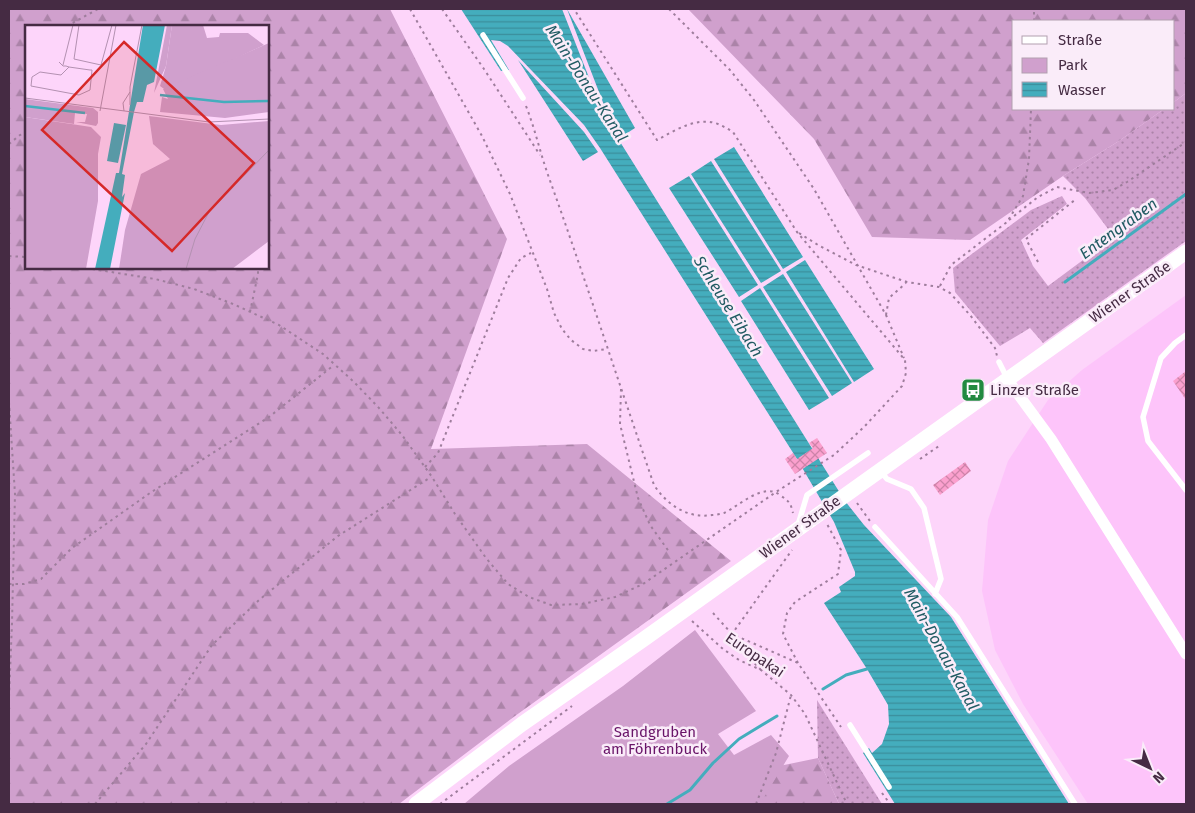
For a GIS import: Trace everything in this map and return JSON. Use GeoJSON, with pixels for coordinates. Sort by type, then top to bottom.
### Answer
{"type":"FeatureCollection","features":[{"type":"Feature","properties":{"kind":"main road","name":"Wiener Straße"},"geometry":{"type":"LineString","coordinates":[[416,804],[522,724],[797,529],[822,517],[852,495],[879,470],[1186,252]]}},
{"type":"Feature","properties":{"kind":"street"},"geometry":{"type":"LineString","coordinates":[[1007,379],[1051,439],[1186,654]]}},
{"type":"Feature","properties":{"kind":"lane"},"geometry":{"type":"LineString","coordinates":[[483,35],[523,98]]}},
{"type":"Feature","properties":{"kind":"lane"},"geometry":{"type":"LineString","coordinates":[[1186,336],[1175,343],[1161,358],[1143,417],[1148,441],[1186,490]]}},
{"type":"Feature","properties":{"kind":"lane"},"geometry":{"type":"LineString","coordinates":[[999,362],[1007,379]]}},
{"type":"Feature","properties":{"kind":"lane"},"geometry":{"type":"LineString","coordinates":[[797,529],[807,495],[868,453]]}},
{"type":"Feature","properties":{"kind":"lane"},"geometry":{"type":"LineString","coordinates":[[879,470],[887,479],[911,489],[924,508],[941,579],[935,594]]}},
{"type":"Feature","properties":{"kind":"lane"},"geometry":{"type":"LineString","coordinates":[[875,528],[956,617],[1075,804]]}},
{"type":"Feature","properties":{"kind":"lane"},"geometry":{"type":"LineString","coordinates":[[850,725],[889,787]]}},
{"type":"Feature","properties":{"kind":"path"},"geometry":{"type":"LineString","coordinates":[[69,25],[98,9]]}},
{"type":"Feature","properties":{"kind":"path"},"geometry":{"type":"LineString","coordinates":[[410,9],[482,136],[510,194],[547,289],[554,313],[562,329],[571,340],[583,349],[593,351],[608,349]]}},
{"type":"Feature","properties":{"kind":"path"},"geometry":{"type":"LineString","coordinates":[[442,9],[542,157]]}},
{"type":"Feature","properties":{"kind":"path"},"geometry":{"type":"LineString","coordinates":[[574,9],[657,140],[682,126],[703,121],[718,124],[733,132],[797,232],[905,360]]}},
{"type":"Feature","properties":{"kind":"path"},"geometry":{"type":"LineString","coordinates":[[92,269],[156,279],[194,289],[279,325],[323,354],[379,408],[432,477],[486,558],[508,584],[529,598],[552,605],[582,604],[615,597],[643,584],[776,492],[834,455],[864,427],[902,386],[906,373],[905,360],[886,315],[814,189],[754,100],[730,70],[669,9]]}},
{"type":"Feature","properties":{"kind":"path"},"geometry":{"type":"LineString","coordinates":[[523,98],[654,485],[660,494],[675,508],[691,515],[723,514],[756,494],[767,492],[776,492],[790,502],[799,540],[732,634]]}},
{"type":"Feature","properties":{"kind":"path"},"geometry":{"type":"LineString","coordinates":[[1007,222],[1022,196],[1029,158],[1030,110]]}},
{"type":"Feature","properties":{"kind":"path"},"geometry":{"type":"LineString","coordinates":[[9,144],[25,133]]}},
{"type":"Feature","properties":{"kind":"path"},"geometry":{"type":"LineString","coordinates":[[939,287],[951,265],[1038,197],[1057,187],[1089,193],[1113,190],[1186,142]]}},
{"type":"Feature","properties":{"kind":"path"},"geometry":{"type":"LineString","coordinates":[[1038,262],[1026,239],[1076,199]]}},
{"type":"Feature","properties":{"kind":"path"},"geometry":{"type":"LineString","coordinates":[[797,232],[856,265],[907,282],[939,287],[950,293],[970,315],[995,348],[999,362]]}},
{"type":"Feature","properties":{"kind":"path"},"geometry":{"type":"LineString","coordinates":[[424,467],[438,454],[508,278],[521,258],[532,253]]}},
{"type":"Feature","properties":{"kind":"path"},"geometry":{"type":"LineString","coordinates":[[9,256],[25,257]]}},
{"type":"Feature","properties":{"kind":"path"},"geometry":{"type":"LineString","coordinates":[[250,312],[258,269]]}},
{"type":"Feature","properties":{"kind":"path"},"geometry":{"type":"LineString","coordinates":[[886,315],[889,298],[907,282]]}},
{"type":"Feature","properties":{"kind":"path"},"geometry":{"type":"LineString","coordinates":[[9,584],[24,584],[41,579],[72,548],[150,493],[269,417],[334,364]]}},
{"type":"Feature","properties":{"kind":"path"},"geometry":{"type":"LineString","coordinates":[[621,388],[620,424],[638,498],[650,524],[670,553]]}},
{"type":"Feature","properties":{"kind":"path"},"geometry":{"type":"LineString","coordinates":[[9,402],[14,494],[9,697]]}},
{"type":"Feature","properties":{"kind":"path"},"geometry":{"type":"LineString","coordinates":[[95,804],[146,744],[212,645],[225,632],[259,600],[338,536],[432,477]]}},
{"type":"Feature","properties":{"kind":"path"},"geometry":{"type":"LineString","coordinates":[[852,495],[875,528]]}},
{"type":"Feature","properties":{"kind":"path"},"geometry":{"type":"LineString","coordinates":[[822,517],[841,550],[838,574],[795,602],[786,613],[784,634],[798,663],[844,732]]}},
{"type":"Feature","properties":{"kind":"path","name":"Europakai"},"geometry":{"type":"LineString","coordinates":[[682,611],[723,649],[739,660],[760,670],[791,695],[806,714],[847,804]]}},
{"type":"Feature","properties":{"kind":"path"},"geometry":{"type":"LineString","coordinates":[[713,614],[732,634],[737,645],[760,670]]}},
{"type":"Feature","properties":{"kind":"path"},"geometry":{"type":"LineString","coordinates":[[732,634],[798,663]]}},
{"type":"Feature","properties":{"kind":"path"},"geometry":{"type":"LineString","coordinates":[[756,804],[776,753],[791,695]]}},
{"type":"Feature","properties":{"kind":"path"},"geometry":{"type":"LineString","coordinates":[[879,788],[890,804]]}},
{"type":"Feature","properties":{"kind":"shaded area"},"geometry":{"type":"Polygon","coordinates":[[[1186,295],[1186,804],[1088,804],[1023,704],[995,650],[982,591],[988,520],[1008,461],[1048,400],[1082,370],[1186,295]]]}},
{"type":"Feature","properties":{"kind":"green space"},"geometry":{"type":"Polygon","coordinates":[[[9,9],[390,9],[507,239],[431,449],[587,444],[731,561],[515,716],[399,804],[9,804],[9,9]]]}},
{"type":"Feature","properties":{"kind":"green space"},"geometry":{"type":"Polygon","coordinates":[[[688,9],[1186,9],[1186,93],[1175,101],[1175,20],[1012,20],[1012,110],[1163,110],[970,240],[872,237],[814,139],[688,9]]]}},
{"type":"Feature","properties":{"kind":"green space"},"geometry":{"type":"Polygon","coordinates":[[[1186,93],[1186,241],[1043,343],[1030,328],[1000,346],[955,292],[953,268],[1031,210],[1062,196],[1067,204],[1021,240],[1033,266],[1048,286],[1114,237],[1085,198],[1063,176],[1119,141],[1163,110],[1175,110],[1175,101],[1186,93]]]}},
{"type":"Feature","properties":{"kind":"green space","name":"Sandgruben am Föhrenbuck"},"geometry":{"type":"Polygon","coordinates":[[[695,630],[756,711],[718,734],[734,755],[771,735],[789,756],[760,804],[464,804],[509,766],[623,686],[695,630]]]}},
{"type":"Feature","properties":{"kind":"green space"},"geometry":{"type":"Polygon","coordinates":[[[817,700],[882,804],[839,804],[818,758],[817,700]]]}},
{"type":"Feature","properties":{"kind":"green space"},"geometry":{"type":"Polygon","coordinates":[[[818,758],[839,804],[747,804],[760,770],[818,758]]]}},
{"type":"Feature","properties":{"kind":"water","name":"Main-Donau-Kanal"},"geometry":{"type":"Polygon","coordinates":[[[461,9],[562,9],[599,103],[617,137],[845,501],[864,525],[951,617],[1069,804],[895,804],[863,753],[869,748],[872,753],[882,744],[889,724],[888,705],[824,603],[841,592],[839,587],[855,576],[834,522],[797,459],[584,125],[508,46],[500,41],[491,40],[509,70],[501,71],[461,9]]]}},
{"type":"Feature","properties":{"kind":"water"},"geometry":{"type":"Polygon","coordinates":[[[567,9],[635,128],[621,137],[609,118],[567,9]]]}},
{"type":"Feature","properties":{"kind":"water"},"geometry":{"type":"Polygon","coordinates":[[[518,60],[584,132],[598,152],[583,161],[518,60]]]}},
{"type":"Feature","properties":{"kind":"water"},"geometry":{"type":"Polygon","coordinates":[[[734,147],[803,257],[783,269],[714,159],[734,147]]]}},
{"type":"Feature","properties":{"kind":"water"},"geometry":{"type":"Polygon","coordinates":[[[711,161],[781,271],[761,283],[691,174],[711,161]]]}},
{"type":"Feature","properties":{"kind":"water"},"geometry":{"type":"Polygon","coordinates":[[[689,176],[758,285],[739,297],[669,188],[689,176]]]}},
{"type":"Feature","properties":{"kind":"water"},"geometry":{"type":"Polygon","coordinates":[[[805,260],[874,369],[854,382],[786,272],[805,260]]]}},
{"type":"Feature","properties":{"kind":"water"},"geometry":{"type":"Polygon","coordinates":[[[783,274],[852,383],[832,396],[763,287],[783,274]]]}},
{"type":"Feature","properties":{"kind":"water"},"geometry":{"type":"Polygon","coordinates":[[[760,288],[829,398],[809,410],[741,301],[760,288]]]}},
{"type":"Feature","properties":{"kind":"building"},"geometry":{"type":"Polygon","coordinates":[[[1186,371],[1186,400],[1173,381],[1186,371]]]}},
{"type":"Feature","properties":{"kind":"building"},"geometry":{"type":"Polygon","coordinates":[[[817,438],[827,453],[795,474],[785,459],[793,453],[797,459],[813,448],[809,443],[817,438]]]}},
{"type":"Feature","properties":{"kind":"building"},"geometry":{"type":"Polygon","coordinates":[[[965,462],[971,471],[940,495],[933,485],[965,462]]]}},
{"type":"Feature","properties":{"kind":"waterway","name":"Entengraben"},"geometry":{"type":"LineString","coordinates":[[1065,282],[1186,194]]}},
{"type":"Feature","properties":{"kind":"waterway","name":"Entengraben"},"geometry":{"type":"LineString","coordinates":[[823,689],[846,675],[867,669]]}},
{"type":"Feature","properties":{"kind":"waterway","name":"Entengraben"},"geometry":{"type":"LineString","coordinates":[[667,804],[690,790],[713,763],[739,739],[777,716]]}},
{"type":"Feature","properties":{"kind":"place","name":"Linzer Straße"},"geometry":{"type":"Point","coordinates":[973,390]}},
{"type":"Feature","properties":{"kind":"water label","name":"Schleuse Eibach"},"geometry":{"type":"Point","coordinates":[729,306]}}]}
